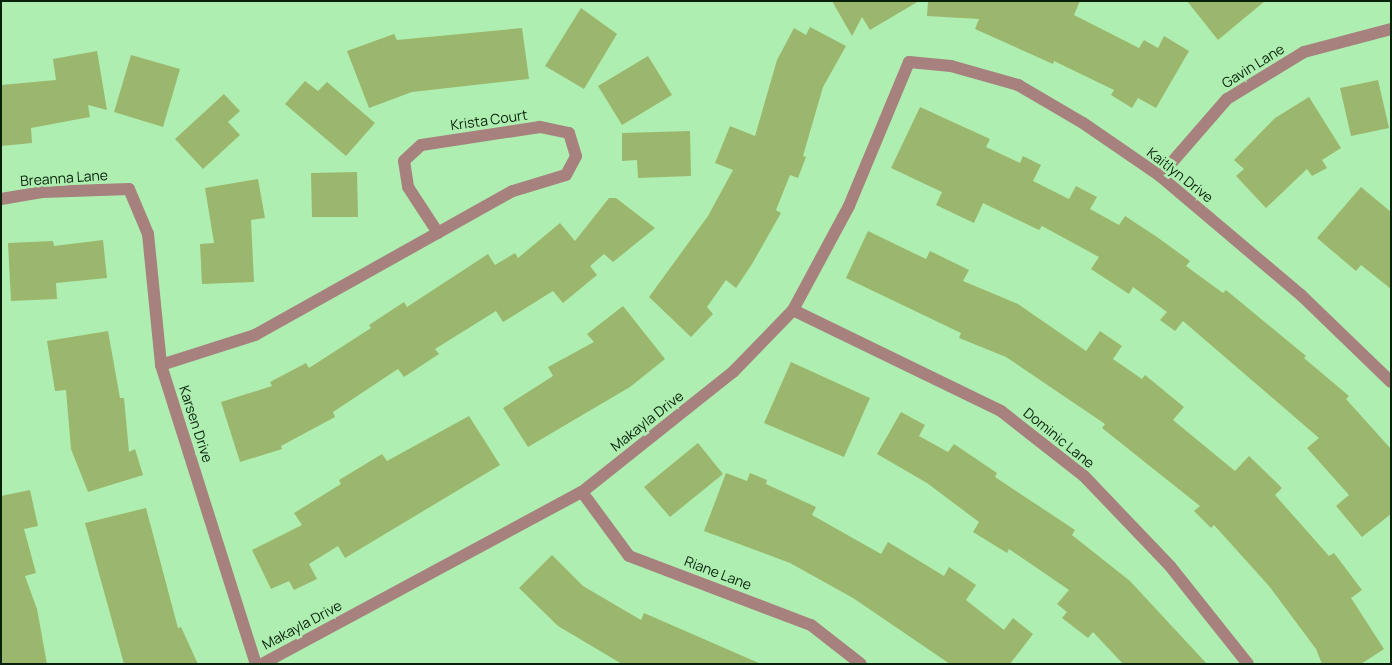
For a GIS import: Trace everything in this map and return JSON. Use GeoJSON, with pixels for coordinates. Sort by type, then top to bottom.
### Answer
{"type":"FeatureCollection","features":[{"type":"Feature","properties":{"kind":"street","name":"Gavin Lane"},"geometry":{"type":"LineString","coordinates":[[1160,176],[1227,99],[1304,52],[1391,29]]}},
{"type":"Feature","properties":{"kind":"street","name":"Kaitlyn Drive"},"geometry":{"type":"LineString","coordinates":[[910,62],[952,66],[1018,85],[1160,176],[1301,295],[1391,382]]}},
{"type":"Feature","properties":{"kind":"street","name":"Makayla Drive"},"geometry":{"type":"LineString","coordinates":[[262,664],[582,492],[733,372],[793,310],[849,206],[910,62]]}},
{"type":"Feature","properties":{"kind":"street","name":"Krista Court"},"geometry":{"type":"LineString","coordinates":[[161,365],[255,335],[512,192],[566,175],[576,156],[569,133],[540,127],[421,145],[404,161],[408,187],[438,233]]}},
{"type":"Feature","properties":{"kind":"street","name":"Breanna Lane"},"geometry":{"type":"LineString","coordinates":[[1,199],[43,192],[129,189]]}},
{"type":"Feature","properties":{"kind":"street","name":"Karsen Drive"},"geometry":{"type":"LineString","coordinates":[[129,189],[148,234],[161,365],[256,664]]}},
{"type":"Feature","properties":{"kind":"street","name":"Dominic Lane"},"geometry":{"type":"LineString","coordinates":[[793,310],[1008,417],[1084,476],[1170,566],[1248,664]]}},
{"type":"Feature","properties":{"kind":"street","name":"Riane Lane"},"geometry":{"type":"LineString","coordinates":[[582,492],[630,556],[811,625],[861,664]]}},
{"type":"Feature","properties":{"kind":"building"},"geometry":{"type":"Polygon","coordinates":[[[832,1],[919,1],[870,30],[862,17],[852,36],[832,1]]]}},
{"type":"Feature","properties":{"kind":"building"},"geometry":{"type":"Polygon","coordinates":[[[928,1],[1080,1],[1074,15],[1139,48],[1144,40],[1158,48],[1164,36],[1189,51],[1156,108],[1138,98],[1132,108],[1111,95],[1114,90],[1054,61],[1053,64],[975,29],[979,19],[927,16],[928,1]]]}},
{"type":"Feature","properties":{"kind":"building"},"geometry":{"type":"Polygon","coordinates":[[[1187,1],[1265,1],[1218,40],[1187,1]]]}},
{"type":"Feature","properties":{"kind":"building"},"geometry":{"type":"Polygon","coordinates":[[[581,8],[617,34],[584,89],[545,66],[581,8]]]}},
{"type":"Feature","properties":{"kind":"building"},"geometry":{"type":"Polygon","coordinates":[[[810,27],[846,46],[823,87],[803,156],[806,157],[798,178],[790,175],[776,210],[781,213],[736,288],[726,280],[707,307],[713,314],[691,337],[649,297],[708,216],[733,170],[715,163],[730,126],[755,136],[777,60],[794,28],[806,35],[810,27]]]}},
{"type":"Feature","properties":{"kind":"building"},"geometry":{"type":"Polygon","coordinates":[[[522,28],[529,79],[412,92],[369,108],[347,51],[394,34],[397,40],[522,28]]]}},
{"type":"Feature","properties":{"kind":"building"},"geometry":{"type":"Polygon","coordinates":[[[97,51],[107,110],[88,105],[90,117],[31,128],[32,143],[1,146],[1,85],[56,80],[53,59],[97,51]]]}},
{"type":"Feature","properties":{"kind":"building"},"geometry":{"type":"Polygon","coordinates":[[[131,55],[180,69],[163,127],[114,112],[131,55]]]}},
{"type":"Feature","properties":{"kind":"building"},"geometry":{"type":"Polygon","coordinates":[[[648,56],[672,95],[622,125],[598,86],[648,56]]]}},
{"type":"Feature","properties":{"kind":"building"},"geometry":{"type":"Polygon","coordinates":[[[1378,80],[1389,128],[1351,136],[1340,88],[1378,80]]]}},
{"type":"Feature","properties":{"kind":"building"},"geometry":{"type":"Polygon","coordinates":[[[305,81],[318,91],[327,82],[375,123],[346,156],[285,104],[305,81]]]}},
{"type":"Feature","properties":{"kind":"building"},"geometry":{"type":"Polygon","coordinates":[[[224,94],[240,111],[228,122],[240,135],[203,169],[175,139],[224,94]]]}},
{"type":"Feature","properties":{"kind":"building"},"geometry":{"type":"Polygon","coordinates":[[[1309,97],[1341,148],[1322,160],[1327,168],[1312,176],[1307,169],[1266,208],[1236,176],[1244,169],[1234,160],[1275,118],[1309,97]]]}},
{"type":"Feature","properties":{"kind":"building"},"geometry":{"type":"Polygon","coordinates":[[[920,107],[990,139],[986,147],[1020,163],[1023,156],[1041,165],[1033,181],[1069,199],[1076,186],[1097,197],[1090,209],[1119,225],[1125,216],[1157,237],[1190,261],[1186,266],[1223,293],[1226,290],[1306,356],[1304,358],[1349,396],[1346,399],[1391,449],[1391,514],[1362,537],[1336,506],[1349,495],[1307,448],[1319,438],[1183,321],[1175,331],[1160,320],[1167,312],[1133,287],[1129,294],[1091,269],[1099,257],[1042,226],[1039,230],[983,203],[974,223],[936,205],[942,192],[891,168],[920,107]]]}},
{"type":"Feature","properties":{"kind":"building"},"geometry":{"type":"Polygon","coordinates":[[[690,131],[691,176],[638,178],[637,160],[622,161],[622,133],[690,131]]]}},
{"type":"Feature","properties":{"kind":"building"},"geometry":{"type":"Polygon","coordinates":[[[357,172],[358,217],[312,217],[311,173],[357,172]]]}},
{"type":"Feature","properties":{"kind":"building"},"geometry":{"type":"Polygon","coordinates":[[[258,179],[265,218],[251,220],[254,282],[202,284],[200,244],[214,243],[205,188],[258,179]]]}},
{"type":"Feature","properties":{"kind":"building"},"geometry":{"type":"Polygon","coordinates":[[[1361,187],[1391,212],[1391,289],[1361,265],[1356,271],[1317,238],[1361,187]]]}},
{"type":"Feature","properties":{"kind":"building"},"geometry":{"type":"Polygon","coordinates":[[[609,198],[616,198],[655,228],[613,262],[604,254],[590,266],[597,275],[563,303],[553,291],[503,322],[496,311],[435,349],[439,354],[404,377],[398,369],[333,412],[335,417],[281,446],[282,449],[240,462],[221,402],[272,386],[270,382],[306,363],[309,368],[371,328],[369,325],[404,302],[407,307],[488,254],[495,265],[515,253],[518,258],[560,223],[575,241],[609,198]]]}},
{"type":"Feature","properties":{"kind":"building"},"geometry":{"type":"Polygon","coordinates":[[[868,231],[926,259],[930,251],[969,270],[963,281],[1018,304],[1086,351],[1100,331],[1122,346],[1113,359],[1142,379],[1145,375],[1184,407],[1173,420],[1235,471],[1249,456],[1282,488],[1275,495],[1329,556],[1334,553],[1362,590],[1351,598],[1384,649],[1361,664],[1322,664],[1316,649],[1269,586],[1214,525],[1211,528],[1194,511],[1200,506],[1102,428],[1105,424],[1006,357],[959,338],[961,333],[846,278],[868,231]]]}},
{"type":"Feature","properties":{"kind":"building"},"geometry":{"type":"Polygon","coordinates":[[[103,240],[107,278],[56,283],[57,299],[11,301],[8,243],[53,241],[54,246],[103,240]]]}},
{"type":"Feature","properties":{"kind":"building"},"geometry":{"type":"Polygon","coordinates":[[[623,306],[665,359],[630,387],[528,447],[503,408],[553,376],[548,367],[594,342],[587,334],[623,306]]]}},
{"type":"Feature","properties":{"kind":"building"},"geometry":{"type":"Polygon","coordinates":[[[108,331],[120,398],[124,398],[129,452],[135,449],[143,475],[88,492],[71,449],[66,390],[55,391],[47,341],[108,331]]]}},
{"type":"Feature","properties":{"kind":"building"},"geometry":{"type":"Polygon","coordinates":[[[791,362],[870,398],[844,457],[764,423],[791,362]]]}},
{"type":"Feature","properties":{"kind":"building"},"geometry":{"type":"Polygon","coordinates":[[[901,412],[925,425],[919,436],[948,452],[954,444],[997,473],[995,477],[1075,530],[1072,535],[1130,581],[1207,664],[1123,664],[1093,632],[1088,638],[1062,618],[1067,612],[1057,604],[1069,590],[1009,549],[1007,553],[973,532],[979,522],[927,483],[877,454],[901,412]]]}},
{"type":"Feature","properties":{"kind":"building"},"geometry":{"type":"Polygon","coordinates":[[[469,416],[500,465],[345,558],[338,546],[309,564],[317,579],[294,590],[289,581],[271,589],[252,550],[302,525],[294,513],[341,484],[339,480],[382,454],[387,461],[469,416]]]}},
{"type":"Feature","properties":{"kind":"building"},"geometry":{"type":"Polygon","coordinates":[[[698,443],[723,474],[670,517],[644,487],[698,443]]]}},
{"type":"Feature","properties":{"kind":"building"},"geometry":{"type":"Polygon","coordinates":[[[726,473],[747,481],[750,473],[767,480],[766,484],[816,507],[812,515],[881,554],[888,542],[944,576],[949,567],[976,585],[966,600],[1004,630],[1013,618],[1033,634],[1010,664],[950,664],[853,598],[790,563],[704,531],[726,473]]]}},
{"type":"Feature","properties":{"kind":"building"},"geometry":{"type":"Polygon","coordinates":[[[30,490],[38,526],[24,529],[36,573],[25,576],[37,609],[47,664],[1,664],[1,496],[30,490]]]}},
{"type":"Feature","properties":{"kind":"building"},"geometry":{"type":"Polygon","coordinates":[[[146,508],[178,628],[181,627],[198,664],[124,664],[85,523],[146,508]]]}},
{"type":"Feature","properties":{"kind":"building"},"geometry":{"type":"Polygon","coordinates":[[[552,555],[583,586],[641,620],[644,613],[761,664],[622,664],[558,626],[519,588],[552,555]]]}}]}
